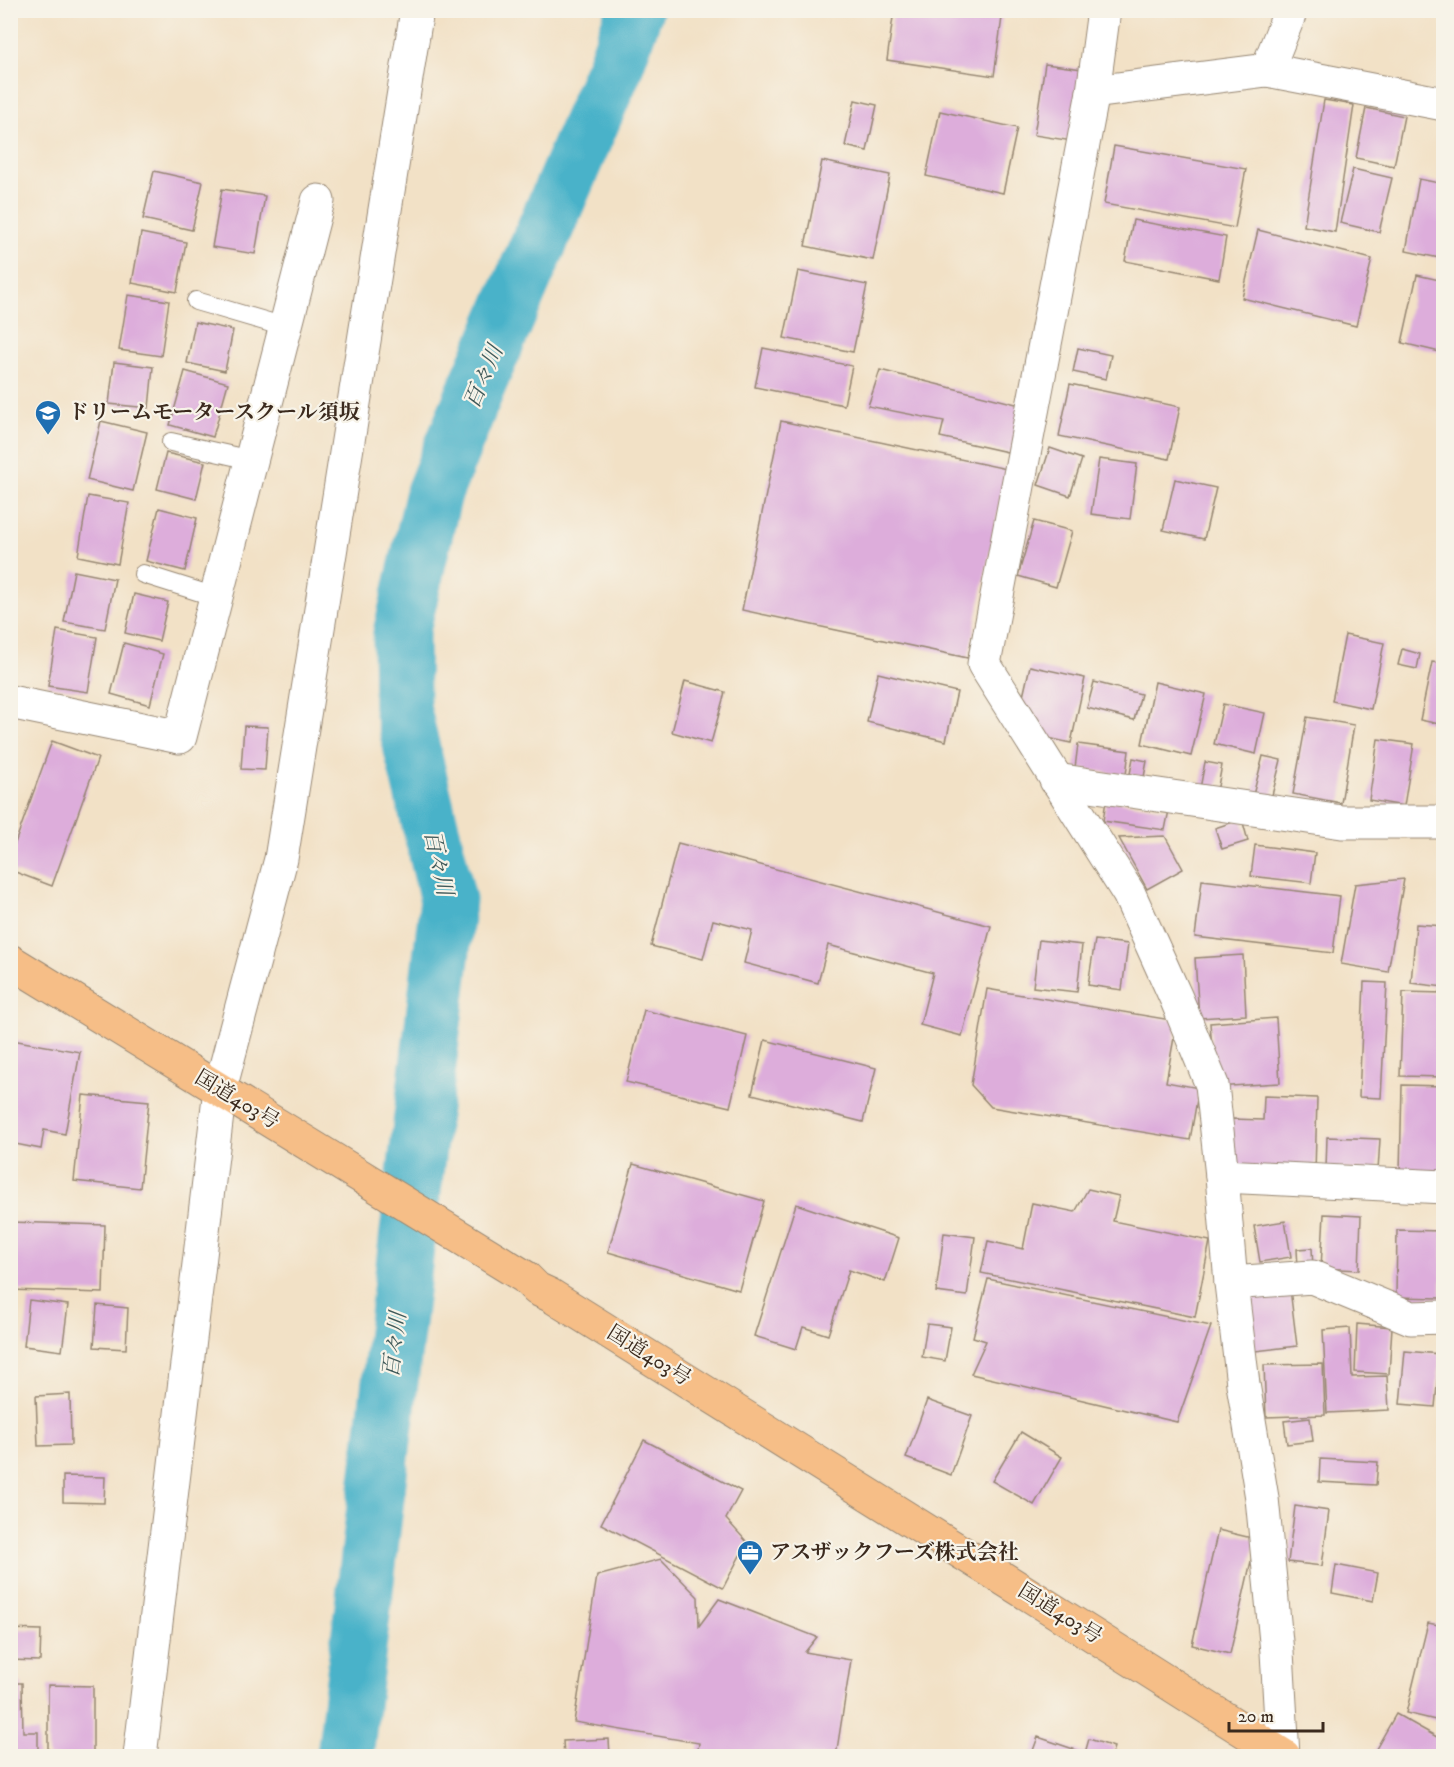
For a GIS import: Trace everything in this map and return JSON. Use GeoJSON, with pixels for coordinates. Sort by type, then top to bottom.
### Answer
{"type":"FeatureCollection","features":[{"type":"Feature","properties":{"kind":"highway","name":"国道403号"},"geometry":{"type":"LineString","coordinates":[[10,961],[525,1277],[537,1289],[550,1295],[1284,1756]]}},
{"type":"Feature","properties":{"kind":"street"},"geometry":{"type":"LineString","coordinates":[[140,1756],[228,1094],[281,859],[417,10]]}},
{"type":"Feature","properties":{"kind":"street"},"geometry":{"type":"LineString","coordinates":[[1104,10],[1093,92],[984,664],[1129,894],[1212,1085],[1243,1384],[1262,1498],[1277,1652],[1284,1756]]}},
{"type":"Feature","properties":{"kind":"street"},"geometry":{"type":"LineString","coordinates":[[1268,70],[1291,10]]}},
{"type":"Feature","properties":{"kind":"street"},"geometry":{"type":"LineString","coordinates":[[1093,92],[1268,70],[1443,104]]}},
{"type":"Feature","properties":{"kind":"street"},"geometry":{"type":"LineString","coordinates":[[10,702],[180,737],[318,201]]}},
{"type":"Feature","properties":{"kind":"street"},"geometry":{"type":"LineString","coordinates":[[1056,780],[1342,822],[1443,822]]}},
{"type":"Feature","properties":{"kind":"street"},"geometry":{"type":"LineString","coordinates":[[1222,1176],[1443,1187]]}},
{"type":"Feature","properties":{"kind":"street"},"geometry":{"type":"LineString","coordinates":[[1231,1283],[1312,1277],[1411,1318],[1443,1317]]}},
{"type":"Feature","properties":{"kind":"lane"},"geometry":{"type":"LineString","coordinates":[[196,301],[285,327]]}},
{"type":"Feature","properties":{"kind":"lane"},"geometry":{"type":"LineString","coordinates":[[171,442],[251,460]]}},
{"type":"Feature","properties":{"kind":"lane"},"geometry":{"type":"LineString","coordinates":[[143,574],[216,597]]}},
{"type":"Feature","properties":{"kind":"building"},"geometry":{"type":"Polygon","coordinates":[[[894,10],[1003,10],[994,76],[887,60],[894,10]]]}},
{"type":"Feature","properties":{"kind":"building"},"geometry":{"type":"Polygon","coordinates":[[[1045,64],[1082,69],[1072,141],[1034,135],[1045,64]]]}},
{"type":"Feature","properties":{"kind":"building"},"geometry":{"type":"Polygon","coordinates":[[[855,100],[877,105],[867,151],[845,146],[855,100]]]}},
{"type":"Feature","properties":{"kind":"building"},"geometry":{"type":"Polygon","coordinates":[[[1324,100],[1354,105],[1335,232],[1304,226],[1324,100]]]}},
{"type":"Feature","properties":{"kind":"building"},"geometry":{"type":"Polygon","coordinates":[[[1366,108],[1404,116],[1394,166],[1356,158],[1366,108]]]}},
{"type":"Feature","properties":{"kind":"building"},"geometry":{"type":"Polygon","coordinates":[[[940,111],[1017,128],[1003,193],[926,176],[940,111]]]}},
{"type":"Feature","properties":{"kind":"building"},"geometry":{"type":"Polygon","coordinates":[[[1114,146],[1246,169],[1235,228],[1104,204],[1114,146]]]}},
{"type":"Feature","properties":{"kind":"building"},"geometry":{"type":"Polygon","coordinates":[[[822,161],[890,175],[873,260],[805,246],[822,161]]]}},
{"type":"Feature","properties":{"kind":"building"},"geometry":{"type":"Polygon","coordinates":[[[1353,169],[1392,178],[1379,232],[1340,223],[1353,169]]]}},
{"type":"Feature","properties":{"kind":"building"},"geometry":{"type":"Polygon","coordinates":[[[154,171],[203,182],[192,230],[143,219],[154,171]]]}},
{"type":"Feature","properties":{"kind":"building"},"geometry":{"type":"Polygon","coordinates":[[[1419,179],[1444,184],[1444,259],[1406,251],[1419,179]]]}},
{"type":"Feature","properties":{"kind":"building"},"geometry":{"type":"Polygon","coordinates":[[[222,189],[265,196],[255,254],[212,247],[222,189]]]}},
{"type":"Feature","properties":{"kind":"building"},"geometry":{"type":"Polygon","coordinates":[[[1133,220],[1226,237],[1219,279],[1125,261],[1133,220]]]}},
{"type":"Feature","properties":{"kind":"building"},"geometry":{"type":"Polygon","coordinates":[[[1258,230],[1372,259],[1356,326],[1242,298],[1258,230]]]}},
{"type":"Feature","properties":{"kind":"building"},"geometry":{"type":"Polygon","coordinates":[[[141,233],[186,242],[177,292],[132,283],[141,233]]]}},
{"type":"Feature","properties":{"kind":"building"},"geometry":{"type":"Polygon","coordinates":[[[798,271],[867,285],[853,352],[784,338],[798,271]]]}},
{"type":"Feature","properties":{"kind":"building"},"geometry":{"type":"Polygon","coordinates":[[[1417,275],[1444,281],[1444,353],[1402,343],[1417,275]]]}},
{"type":"Feature","properties":{"kind":"building"},"geometry":{"type":"Polygon","coordinates":[[[128,295],[169,301],[161,356],[119,350],[128,295]]]}},
{"type":"Feature","properties":{"kind":"building"},"geometry":{"type":"Polygon","coordinates":[[[195,322],[233,330],[225,371],[187,363],[195,322]]]}},
{"type":"Feature","properties":{"kind":"building"},"geometry":{"type":"Polygon","coordinates":[[[763,348],[852,366],[844,405],[755,387],[763,348]]]}},
{"type":"Feature","properties":{"kind":"building"},"geometry":{"type":"Polygon","coordinates":[[[1078,348],[1111,355],[1106,379],[1073,372],[1078,348]]]}},
{"type":"Feature","properties":{"kind":"building"},"geometry":{"type":"Polygon","coordinates":[[[114,362],[153,367],[149,408],[109,404],[114,362]]]}},
{"type":"Feature","properties":{"kind":"building"},"geometry":{"type":"Polygon","coordinates":[[[880,370],[1028,407],[1012,453],[940,437],[944,421],[868,406],[880,370]]]}},
{"type":"Feature","properties":{"kind":"building"},"geometry":{"type":"Polygon","coordinates":[[[185,371],[228,383],[213,437],[170,425],[185,371]]]}},
{"type":"Feature","properties":{"kind":"building"},"geometry":{"type":"Polygon","coordinates":[[[1070,384],[1180,407],[1169,459],[1059,436],[1070,384]]]}},
{"type":"Feature","properties":{"kind":"building"},"geometry":{"type":"Polygon","coordinates":[[[101,421],[147,432],[133,491],[87,480],[101,421]]]}},
{"type":"Feature","properties":{"kind":"building"},"geometry":{"type":"Polygon","coordinates":[[[781,421],[1007,469],[968,658],[742,610],[781,421]]]}},
{"type":"Feature","properties":{"kind":"building"},"geometry":{"type":"Polygon","coordinates":[[[1050,448],[1082,459],[1070,496],[1038,485],[1050,448]]]}},
{"type":"Feature","properties":{"kind":"building"},"geometry":{"type":"Polygon","coordinates":[[[166,453],[205,462],[196,499],[157,489],[166,453]]]}},
{"type":"Feature","properties":{"kind":"building"},"geometry":{"type":"Polygon","coordinates":[[[1099,459],[1137,464],[1130,519],[1091,514],[1099,459]]]}},
{"type":"Feature","properties":{"kind":"building"},"geometry":{"type":"Polygon","coordinates":[[[1175,479],[1216,488],[1204,539],[1163,530],[1175,479]]]}},
{"type":"Feature","properties":{"kind":"building"},"geometry":{"type":"Polygon","coordinates":[[[88,496],[129,503],[118,564],[78,556],[88,496]]]}},
{"type":"Feature","properties":{"kind":"building"},"geometry":{"type":"Polygon","coordinates":[[[159,508],[197,518],[185,571],[146,561],[159,508]]]}},
{"type":"Feature","properties":{"kind":"building"},"geometry":{"type":"Polygon","coordinates":[[[1034,521],[1072,531],[1056,587],[1018,576],[1034,521]]]}},
{"type":"Feature","properties":{"kind":"building"},"geometry":{"type":"Polygon","coordinates":[[[74,571],[115,579],[105,629],[64,622],[74,571]]]}},
{"type":"Feature","properties":{"kind":"building"},"geometry":{"type":"Polygon","coordinates":[[[134,594],[168,602],[159,641],[125,633],[134,594]]]}},
{"type":"Feature","properties":{"kind":"building"},"geometry":{"type":"Polygon","coordinates":[[[57,630],[97,637],[88,692],[48,686],[57,630]]]}},
{"type":"Feature","properties":{"kind":"building"},"geometry":{"type":"Polygon","coordinates":[[[1345,635],[1384,643],[1371,709],[1332,701],[1345,635]]]}},
{"type":"Feature","properties":{"kind":"building"},"geometry":{"type":"Polygon","coordinates":[[[124,643],[163,654],[150,705],[111,694],[124,643]]]}},
{"type":"Feature","properties":{"kind":"building"},"geometry":{"type":"Polygon","coordinates":[[[1402,649],[1420,654],[1417,669],[1398,665],[1402,649]]]}},
{"type":"Feature","properties":{"kind":"building"},"geometry":{"type":"Polygon","coordinates":[[[1432,662],[1444,664],[1444,725],[1420,720],[1432,662]]]}},
{"type":"Feature","properties":{"kind":"building"},"geometry":{"type":"Polygon","coordinates":[[[1030,666],[1085,678],[1071,743],[1039,736],[1022,701],[1030,666]]]}},
{"type":"Feature","properties":{"kind":"building"},"geometry":{"type":"Polygon","coordinates":[[[878,673],[957,692],[946,741],[867,722],[878,673]]]}},
{"type":"Feature","properties":{"kind":"building"},"geometry":{"type":"Polygon","coordinates":[[[685,681],[725,692],[711,743],[672,732],[685,681]]]}},
{"type":"Feature","properties":{"kind":"building"},"geometry":{"type":"Polygon","coordinates":[[[1094,682],[1141,694],[1134,720],[1087,708],[1094,682]]]}},
{"type":"Feature","properties":{"kind":"building"},"geometry":{"type":"Polygon","coordinates":[[[1155,682],[1206,694],[1191,756],[1142,744],[1155,682]]]}},
{"type":"Feature","properties":{"kind":"building"},"geometry":{"type":"Polygon","coordinates":[[[1223,704],[1265,713],[1256,754],[1214,744],[1223,704]]]}},
{"type":"Feature","properties":{"kind":"building"},"geometry":{"type":"Polygon","coordinates":[[[1307,717],[1354,725],[1341,803],[1293,794],[1307,717]]]}},
{"type":"Feature","properties":{"kind":"building"},"geometry":{"type":"Polygon","coordinates":[[[244,726],[268,727],[265,770],[241,769],[244,726]]]}},
{"type":"Feature","properties":{"kind":"building"},"geometry":{"type":"Polygon","coordinates":[[[1378,739],[1414,744],[1404,806],[1369,800],[1378,739]]]}},
{"type":"Feature","properties":{"kind":"building"},"geometry":{"type":"Polygon","coordinates":[[[52,741],[98,758],[52,886],[10,870],[10,857],[52,741]]]}},
{"type":"Feature","properties":{"kind":"building"},"geometry":{"type":"Polygon","coordinates":[[[1078,744],[1129,751],[1126,775],[1075,768],[1078,744]]]}},
{"type":"Feature","properties":{"kind":"building"},"geometry":{"type":"Polygon","coordinates":[[[1263,756],[1281,760],[1270,803],[1252,799],[1263,756]]]}},
{"type":"Feature","properties":{"kind":"building"},"geometry":{"type":"Polygon","coordinates":[[[1133,758],[1147,761],[1144,777],[1130,774],[1133,758]]]}},
{"type":"Feature","properties":{"kind":"building"},"geometry":{"type":"Polygon","coordinates":[[[1205,762],[1222,765],[1216,797],[1199,794],[1205,762]]]}},
{"type":"Feature","properties":{"kind":"building"},"geometry":{"type":"Polygon","coordinates":[[[1106,800],[1169,810],[1165,830],[1103,821],[1106,800]]]}},
{"type":"Feature","properties":{"kind":"building"},"geometry":{"type":"Polygon","coordinates":[[[1242,819],[1248,841],[1222,849],[1215,828],[1242,819]]]}},
{"type":"Feature","properties":{"kind":"building"},"geometry":{"type":"Polygon","coordinates":[[[1165,836],[1183,869],[1147,889],[1119,838],[1165,836]]]}},
{"type":"Feature","properties":{"kind":"building"},"geometry":{"type":"Polygon","coordinates":[[[678,843],[991,926],[962,1036],[920,1025],[933,973],[828,945],[818,983],[744,963],[752,930],[713,920],[703,959],[651,946],[678,843]]]}},
{"type":"Feature","properties":{"kind":"building"},"geometry":{"type":"Polygon","coordinates":[[[1255,845],[1315,853],[1311,883],[1251,876],[1255,845]]]}},
{"type":"Feature","properties":{"kind":"building"},"geometry":{"type":"Polygon","coordinates":[[[1404,879],[1388,972],[1341,964],[1355,884],[1404,879]]]}},
{"type":"Feature","properties":{"kind":"building"},"geometry":{"type":"Polygon","coordinates":[[[1202,880],[1340,896],[1333,953],[1195,937],[1202,880]]]}},
{"type":"Feature","properties":{"kind":"building"},"geometry":{"type":"Polygon","coordinates":[[[1416,924],[1444,926],[1444,987],[1411,983],[1416,924]]]}},
{"type":"Feature","properties":{"kind":"building"},"geometry":{"type":"Polygon","coordinates":[[[1039,940],[1082,945],[1077,992],[1033,987],[1039,940]]]}},
{"type":"Feature","properties":{"kind":"building"},"geometry":{"type":"Polygon","coordinates":[[[1095,940],[1128,944],[1122,990],[1088,985],[1095,940]]]}},
{"type":"Feature","properties":{"kind":"building"},"geometry":{"type":"Polygon","coordinates":[[[1243,955],[1246,1015],[1199,1018],[1195,958],[1243,955]]]}},
{"type":"Feature","properties":{"kind":"building"},"geometry":{"type":"Polygon","coordinates":[[[1364,982],[1387,983],[1381,1098],[1359,1097],[1364,982]]]}},
{"type":"Feature","properties":{"kind":"building"},"geometry":{"type":"Polygon","coordinates":[[[987,989],[1177,1021],[1166,1082],[1199,1088],[1190,1140],[991,1107],[971,1085],[987,989]]]}},
{"type":"Feature","properties":{"kind":"building"},"geometry":{"type":"Polygon","coordinates":[[[1403,992],[1444,993],[1444,1077],[1400,1076],[1403,992]]]}},
{"type":"Feature","properties":{"kind":"building"},"geometry":{"type":"Polygon","coordinates":[[[644,1010],[747,1036],[730,1107],[626,1082],[644,1010]]]}},
{"type":"Feature","properties":{"kind":"building"},"geometry":{"type":"Polygon","coordinates":[[[1276,1018],[1280,1083],[1215,1087],[1210,1023],[1276,1018]]]}},
{"type":"Feature","properties":{"kind":"building"},"geometry":{"type":"Polygon","coordinates":[[[12,1040],[80,1052],[65,1134],[44,1130],[41,1149],[10,1143],[10,1049],[12,1040]]]}},
{"type":"Feature","properties":{"kind":"building"},"geometry":{"type":"Polygon","coordinates":[[[765,1040],[876,1068],[863,1122],[752,1094],[765,1040]]]}},
{"type":"Feature","properties":{"kind":"building"},"geometry":{"type":"Polygon","coordinates":[[[1402,1085],[1444,1086],[1444,1173],[1400,1172],[1402,1085]]]}},
{"type":"Feature","properties":{"kind":"building"},"geometry":{"type":"Polygon","coordinates":[[[83,1095],[149,1101],[140,1188],[74,1181],[83,1095]]]}},
{"type":"Feature","properties":{"kind":"building"},"geometry":{"type":"Polygon","coordinates":[[[1264,1096],[1317,1098],[1315,1173],[1229,1169],[1232,1119],[1263,1120],[1264,1096]]]}},
{"type":"Feature","properties":{"kind":"building"},"geometry":{"type":"Polygon","coordinates":[[[1327,1137],[1380,1139],[1378,1171],[1326,1168],[1327,1137]]]}},
{"type":"Feature","properties":{"kind":"building"},"geometry":{"type":"Polygon","coordinates":[[[633,1164],[764,1201],[739,1290],[608,1252],[633,1164]]]}},
{"type":"Feature","properties":{"kind":"building"},"geometry":{"type":"Polygon","coordinates":[[[1088,1189],[1119,1196],[1113,1221],[1210,1241],[1195,1317],[981,1273],[988,1241],[1023,1249],[1032,1203],[1075,1212],[1088,1189]]]}},
{"type":"Feature","properties":{"kind":"building"},"geometry":{"type":"Polygon","coordinates":[[[796,1204],[899,1238],[885,1282],[849,1270],[828,1335],[803,1327],[796,1349],[754,1336],[796,1204]]]}},
{"type":"Feature","properties":{"kind":"building"},"geometry":{"type":"Polygon","coordinates":[[[1324,1214],[1361,1216],[1359,1270],[1321,1268],[1324,1214]]]}},
{"type":"Feature","properties":{"kind":"building"},"geometry":{"type":"Polygon","coordinates":[[[1285,1221],[1291,1257],[1260,1262],[1254,1226],[1285,1221]]]}},
{"type":"Feature","properties":{"kind":"building"},"geometry":{"type":"Polygon","coordinates":[[[10,1222],[105,1225],[103,1293],[10,1290],[10,1222]]]}},
{"type":"Feature","properties":{"kind":"building"},"geometry":{"type":"Polygon","coordinates":[[[1397,1230],[1443,1231],[1441,1298],[1396,1297],[1397,1230]]]}},
{"type":"Feature","properties":{"kind":"building"},"geometry":{"type":"Polygon","coordinates":[[[944,1233],[975,1237],[967,1296],[936,1292],[944,1233]]]}},
{"type":"Feature","properties":{"kind":"building"},"geometry":{"type":"Polygon","coordinates":[[[1312,1248],[1313,1268],[1298,1269],[1297,1249],[1312,1248]]]}},
{"type":"Feature","properties":{"kind":"building"},"geometry":{"type":"Polygon","coordinates":[[[988,1279],[1211,1326],[1177,1422],[971,1374],[986,1341],[973,1337],[988,1279]]]}},
{"type":"Feature","properties":{"kind":"building"},"geometry":{"type":"Polygon","coordinates":[[[1290,1289],[1297,1346],[1255,1351],[1248,1294],[1290,1289]]]}},
{"type":"Feature","properties":{"kind":"building"},"geometry":{"type":"Polygon","coordinates":[[[29,1300],[68,1305],[62,1351],[24,1346],[29,1300]]]}},
{"type":"Feature","properties":{"kind":"building"},"geometry":{"type":"Polygon","coordinates":[[[97,1305],[128,1308],[126,1349],[94,1347],[97,1305]]]}},
{"type":"Feature","properties":{"kind":"building"},"geometry":{"type":"Polygon","coordinates":[[[927,1324],[951,1327],[945,1361],[922,1357],[927,1324]]]}},
{"type":"Feature","properties":{"kind":"building"},"geometry":{"type":"Polygon","coordinates":[[[1357,1324],[1392,1327],[1389,1374],[1355,1372],[1357,1324]]]}},
{"type":"Feature","properties":{"kind":"building"},"geometry":{"type":"Polygon","coordinates":[[[1350,1328],[1352,1377],[1387,1376],[1389,1410],[1327,1413],[1323,1330],[1350,1328]]]}},
{"type":"Feature","properties":{"kind":"building"},"geometry":{"type":"Polygon","coordinates":[[[1405,1351],[1440,1354],[1435,1407],[1400,1404],[1405,1351]]]}},
{"type":"Feature","properties":{"kind":"building"},"geometry":{"type":"Polygon","coordinates":[[[1323,1364],[1325,1415],[1266,1417],[1264,1365],[1323,1364]]]}},
{"type":"Feature","properties":{"kind":"building"},"geometry":{"type":"Polygon","coordinates":[[[70,1394],[71,1445],[38,1446],[36,1396],[70,1394]]]}},
{"type":"Feature","properties":{"kind":"building"},"geometry":{"type":"Polygon","coordinates":[[[927,1400],[972,1416],[951,1475],[906,1458],[927,1400]]]}},
{"type":"Feature","properties":{"kind":"building"},"geometry":{"type":"Polygon","coordinates":[[[1310,1418],[1313,1441],[1287,1444],[1284,1421],[1310,1418]]]}},
{"type":"Feature","properties":{"kind":"building"},"geometry":{"type":"Polygon","coordinates":[[[1021,1432],[1062,1457],[1034,1505],[992,1481],[1021,1432]]]}},
{"type":"Feature","properties":{"kind":"building"},"geometry":{"type":"Polygon","coordinates":[[[644,1440],[741,1491],[726,1519],[747,1542],[723,1588],[601,1524],[644,1440]]]}},
{"type":"Feature","properties":{"kind":"building"},"geometry":{"type":"Polygon","coordinates":[[[1320,1459],[1378,1462],[1376,1485],[1319,1482],[1320,1459]]]}},
{"type":"Feature","properties":{"kind":"building"},"geometry":{"type":"Polygon","coordinates":[[[63,1476],[105,1477],[104,1503],[63,1502],[63,1476]]]}},
{"type":"Feature","properties":{"kind":"building"},"geometry":{"type":"Polygon","coordinates":[[[1295,1506],[1329,1511],[1322,1566],[1288,1562],[1295,1506]]]}},
{"type":"Feature","properties":{"kind":"building"},"geometry":{"type":"Polygon","coordinates":[[[1218,1530],[1256,1539],[1230,1654],[1192,1645],[1218,1530]]]}},
{"type":"Feature","properties":{"kind":"building"},"geometry":{"type":"Polygon","coordinates":[[[661,1559],[698,1597],[699,1626],[719,1599],[817,1637],[805,1652],[851,1660],[836,1756],[697,1756],[699,1743],[574,1722],[597,1576],[661,1559]]]}},
{"type":"Feature","properties":{"kind":"building"},"geometry":{"type":"Polygon","coordinates":[[[1336,1565],[1378,1573],[1373,1601],[1332,1593],[1336,1565]]]}},
{"type":"Feature","properties":{"kind":"building"},"geometry":{"type":"Polygon","coordinates":[[[1428,1623],[1444,1626],[1444,1722],[1406,1713],[1428,1623]]]}},
{"type":"Feature","properties":{"kind":"building"},"geometry":{"type":"Polygon","coordinates":[[[10,1629],[41,1630],[40,1661],[10,1660],[10,1629]]]}},
{"type":"Feature","properties":{"kind":"building"},"geometry":{"type":"Polygon","coordinates":[[[10,1683],[22,1683],[23,1732],[38,1732],[38,1756],[10,1756],[10,1683]]]}},
{"type":"Feature","properties":{"kind":"building"},"geometry":{"type":"Polygon","coordinates":[[[48,1685],[93,1686],[93,1756],[48,1756],[48,1685]]]}},
{"type":"Feature","properties":{"kind":"building"},"geometry":{"type":"Polygon","coordinates":[[[1396,1714],[1444,1741],[1444,1756],[1372,1756],[1396,1714]]]}},
{"type":"Feature","properties":{"kind":"building"},"geometry":{"type":"Polygon","coordinates":[[[1038,1737],[1085,1753],[1089,1739],[1114,1747],[1111,1756],[1031,1756],[1038,1737]]]}},
{"type":"Feature","properties":{"kind":"building"},"geometry":{"type":"Polygon","coordinates":[[[609,1739],[610,1756],[564,1756],[563,1741],[609,1739]]]}},
{"type":"Feature","properties":{"kind":"waterway","name":"百々川"},"geometry":{"type":"LineString","coordinates":[[345,1756],[448,900],[402,707],[401,634],[434,493],[478,384],[614,69],[635,10]]}},
{"type":"Feature","properties":{"kind":"place","name":"ドリームモータースクール須坂"},"geometry":{"type":"Point","coordinates":[48,436]}},
{"type":"Feature","properties":{"kind":"place","name":"アスザックフーズ株式会社"},"geometry":{"type":"Point","coordinates":[750,1576]}}]}
